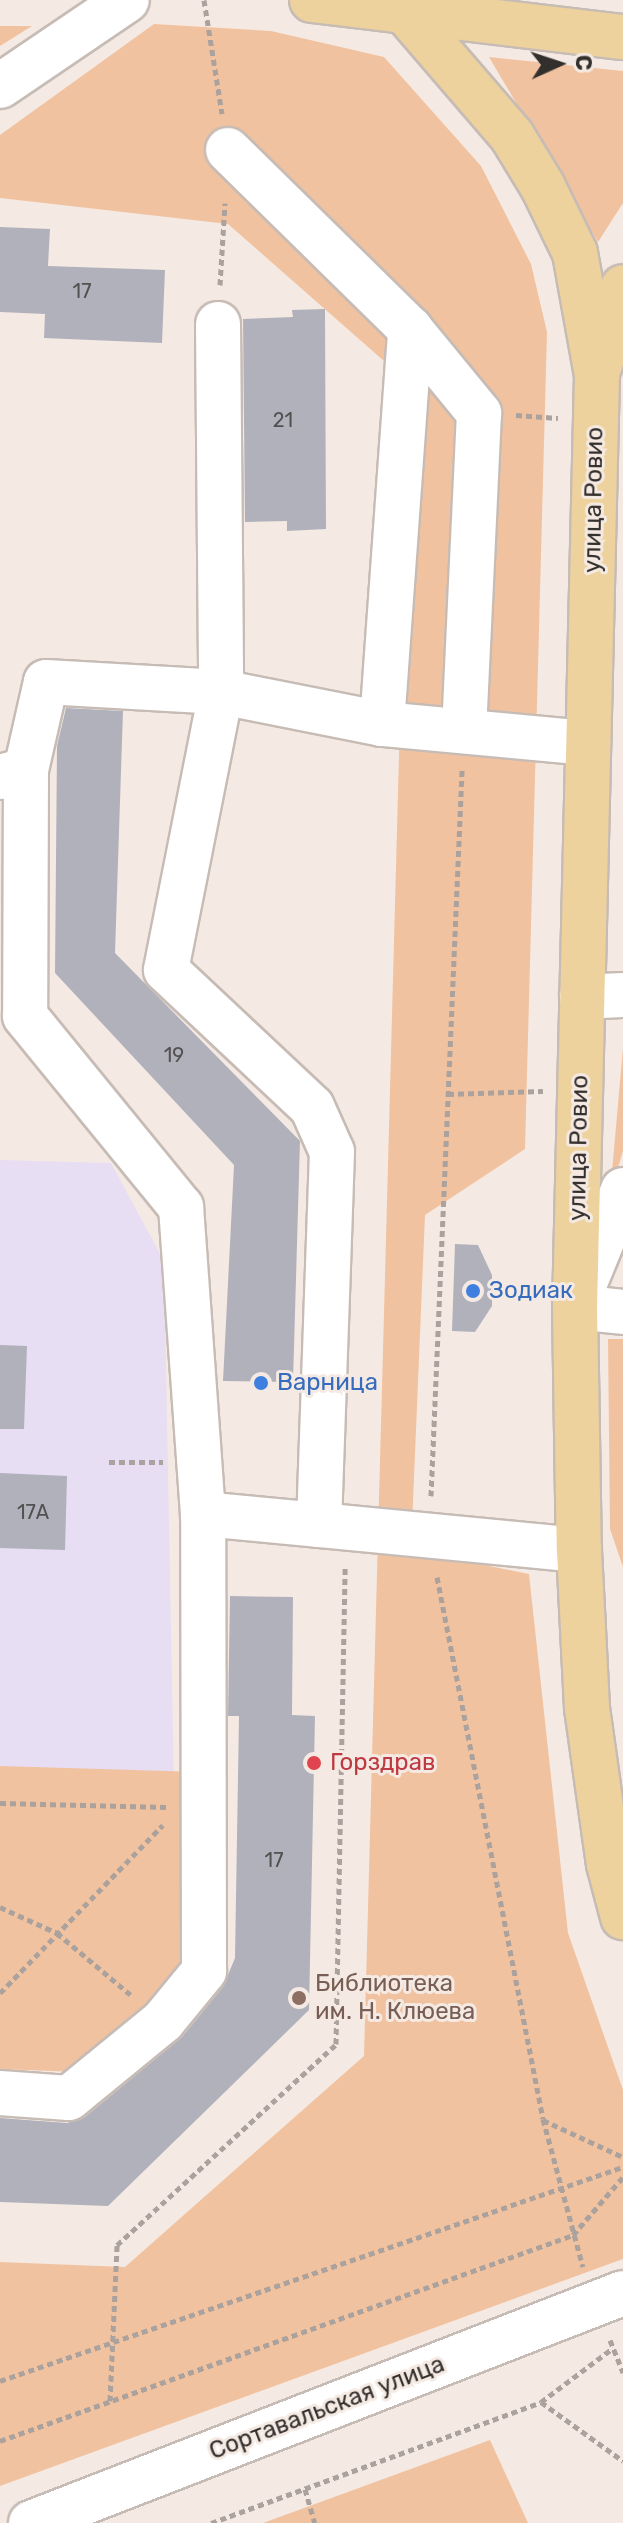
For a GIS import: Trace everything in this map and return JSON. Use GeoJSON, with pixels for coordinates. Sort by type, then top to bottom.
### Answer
{"type":"FeatureCollection","features":[{"type":"Feature","properties":{"kind":"main road"},"geometry":{"type":"LineString","coordinates":[[312,0],[399,5],[623,37]]}},
{"type":"Feature","properties":{"kind":"main road","name":"улица Ровио"},"geometry":{"type":"LineString","coordinates":[[399,5],[504,125],[543,187],[575,253],[597,375],[588,743],[603,996],[580,1091],[575,1307],[579,1550],[587,1708],[609,1864],[623,1917]]}},
{"type":"Feature","properties":{"kind":"main road","name":"улица Ровио"},"geometry":{"type":"LineString","coordinates":[[597,375],[623,287]]}},
{"type":"Feature","properties":{"kind":"street"},"geometry":{"type":"LineString","coordinates":[[0,86],[127,0]]}},
{"type":"Feature","properties":{"kind":"street"},"geometry":{"type":"LineString","coordinates":[[228,150],[410,329],[479,413],[464,731]]}},
{"type":"Feature","properties":{"kind":"street"},"geometry":{"type":"LineString","coordinates":[[218,324],[221,692],[166,970],[312,1107],[332,1152],[332,1526]]}},
{"type":"Feature","properties":{"kind":"street"},"geometry":{"type":"LineString","coordinates":[[382,724],[410,329]]}},
{"type":"Feature","properties":{"kind":"street"},"geometry":{"type":"LineString","coordinates":[[0,2093],[69,2098],[163,2021],[204,1971],[192,1808],[203,1514],[181,1207],[25,1016],[13,774],[46,682],[221,692],[382,724],[588,743]]}},
{"type":"Feature","properties":{"kind":"street"},"geometry":{"type":"LineString","coordinates":[[623,1190],[575,1307],[623,1312]]}},
{"type":"Feature","properties":{"kind":"street"},"geometry":{"type":"LineString","coordinates":[[203,1514],[579,1550]]}},
{"type":"Feature","properties":{"kind":"street","name":"Сортавальская улица"},"geometry":{"type":"LineString","coordinates":[[31,2523],[623,2293]]}},
{"type":"Feature","properties":{"kind":"path"},"geometry":{"type":"LineString","coordinates":[[479,413],[596,420]]}},
{"type":"Feature","properties":{"kind":"path"},"geometry":{"type":"LineString","coordinates":[[448,1094],[580,1091]]}},
{"type":"Feature","properties":{"kind":"path"},"geometry":{"type":"LineString","coordinates":[[109,1462],[200,1463]]}},
{"type":"Feature","properties":{"kind":"path"},"geometry":{"type":"LineString","coordinates":[[110,2401],[117,2245],[336,2044],[332,1526]]}},
{"type":"Feature","properties":{"kind":"path"},"geometry":{"type":"LineString","coordinates":[[0,1803],[192,1808]]}},
{"type":"Feature","properties":{"kind":"path"},"geometry":{"type":"LineString","coordinates":[[0,1993],[57,1933],[192,1808]]}},
{"type":"Feature","properties":{"kind":"path"},"geometry":{"type":"LineString","coordinates":[[0,1907],[57,1933],[163,2021]]}},
{"type":"Feature","properties":{"kind":"path"},"geometry":{"type":"LineString","coordinates":[[543,2119],[623,2157]]}},
{"type":"Feature","properties":{"kind":"path"},"geometry":{"type":"LineString","coordinates":[[0,2381],[623,2167]]}},
{"type":"Feature","properties":{"kind":"path"},"geometry":{"type":"LineString","coordinates":[[0,2441],[573,2235],[623,2177]]}},
{"type":"Feature","properties":{"kind":"path"},"geometry":{"type":"LineString","coordinates":[[211,2523],[541,2402],[613,2348]]}},
{"type":"Feature","properties":{"kind":"path"},"geometry":{"type":"LineString","coordinates":[[541,2402],[623,2461]]}},
{"type":"Feature","properties":{"kind":"path"},"geometry":{"type":"LineString","coordinates":[[305,2489],[315,2523]]}},
{"type":"Feature","properties":{"kind":"shaded area"},"geometry":{"type":"Polygon","coordinates":[[[154,24],[271,31],[384,57],[481,166],[531,264],[547,332],[525,1149],[425,1215],[411,1550],[529,1574],[568,1933],[623,2090],[623,2259],[0,2486],[0,2262],[125,2267],[364,2056],[409,383],[228,224],[0,198],[0,135],[154,24]]]}},
{"type":"Feature","properties":{"kind":"shaded area"},"geometry":{"type":"Polygon","coordinates":[[[0,26],[32,26],[0,46],[0,26]]]}},
{"type":"Feature","properties":{"kind":"shaded area"},"geometry":{"type":"Polygon","coordinates":[[[489,57],[623,71],[623,203],[598,242],[489,57]]]}},
{"type":"Feature","properties":{"kind":"shaded area"},"geometry":{"type":"Polygon","coordinates":[[[623,1048],[623,1151],[610,1194],[623,1048]]]}},
{"type":"Feature","properties":{"kind":"shaded area"},"geometry":{"type":"Polygon","coordinates":[[[0,1160],[111,1163],[164,1261],[174,1785],[0,1779],[0,1160]]]}},
{"type":"Feature","properties":{"kind":"shaded area"},"geometry":{"type":"Polygon","coordinates":[[[608,1339],[623,1339],[623,1567],[610,1529],[608,1339]]]}},
{"type":"Feature","properties":{"kind":"shaded area"},"geometry":{"type":"Polygon","coordinates":[[[0,1766],[201,1772],[194,1962],[78,2072],[0,2069],[0,1766]]]}},
{"type":"Feature","properties":{"kind":"shaded area"},"geometry":{"type":"Polygon","coordinates":[[[490,2440],[528,2523],[263,2523],[490,2440]]]}},
{"type":"Feature","properties":{"kind":"building"},"geometry":{"type":"Polygon","coordinates":[[[0,227],[50,229],[48,266],[165,270],[162,343],[44,338],[45,314],[0,312],[0,227]]]}},
{"type":"Feature","properties":{"kind":"building"},"geometry":{"type":"Polygon","coordinates":[[[325,309],[326,529],[287,531],[287,521],[245,522],[243,319],[293,317],[292,310],[325,309]]]}},
{"type":"Feature","properties":{"kind":"building"},"geometry":{"type":"Polygon","coordinates":[[[66,708],[123,711],[115,953],[300,1141],[293,1382],[223,1381],[234,1165],[55,973],[57,746],[66,708]]]}},
{"type":"Feature","properties":{"kind":"building","name":"Зодиак"},"geometry":{"type":"Polygon","coordinates":[[[455,1244],[478,1245],[492,1275],[492,1306],[475,1332],[452,1331],[455,1244]]]}},
{"type":"Feature","properties":{"kind":"building"},"geometry":{"type":"Polygon","coordinates":[[[0,1345],[27,1346],[24,1429],[0,1429],[0,1345]]]}},
{"type":"Feature","properties":{"kind":"building"},"geometry":{"type":"Polygon","coordinates":[[[0,1473],[67,1476],[65,1550],[0,1548],[0,1473]]]}},
{"type":"Feature","properties":{"kind":"building"},"geometry":{"type":"Polygon","coordinates":[[[230,1596],[293,1597],[292,1715],[315,1716],[309,2010],[108,2206],[0,2202],[0,2118],[67,2123],[85,2117],[182,2037],[223,1987],[235,1958],[239,1716],[228,1716],[230,1596]]]}},
{"type":"Feature","properties":{"kind":"place","name":"Зодиак"},"geometry":{"type":"Point","coordinates":[473,1291]}},
{"type":"Feature","properties":{"kind":"place","name":"Варница"},"geometry":{"type":"Point","coordinates":[261,1383]}},
{"type":"Feature","properties":{"kind":"place","name":"Горздрав"},"geometry":{"type":"Point","coordinates":[314,1763]}},
{"type":"Feature","properties":{"kind":"place","name":"Библиотека им. Н. Клюева"},"geometry":{"type":"Point","coordinates":[299,1998]}}]}
